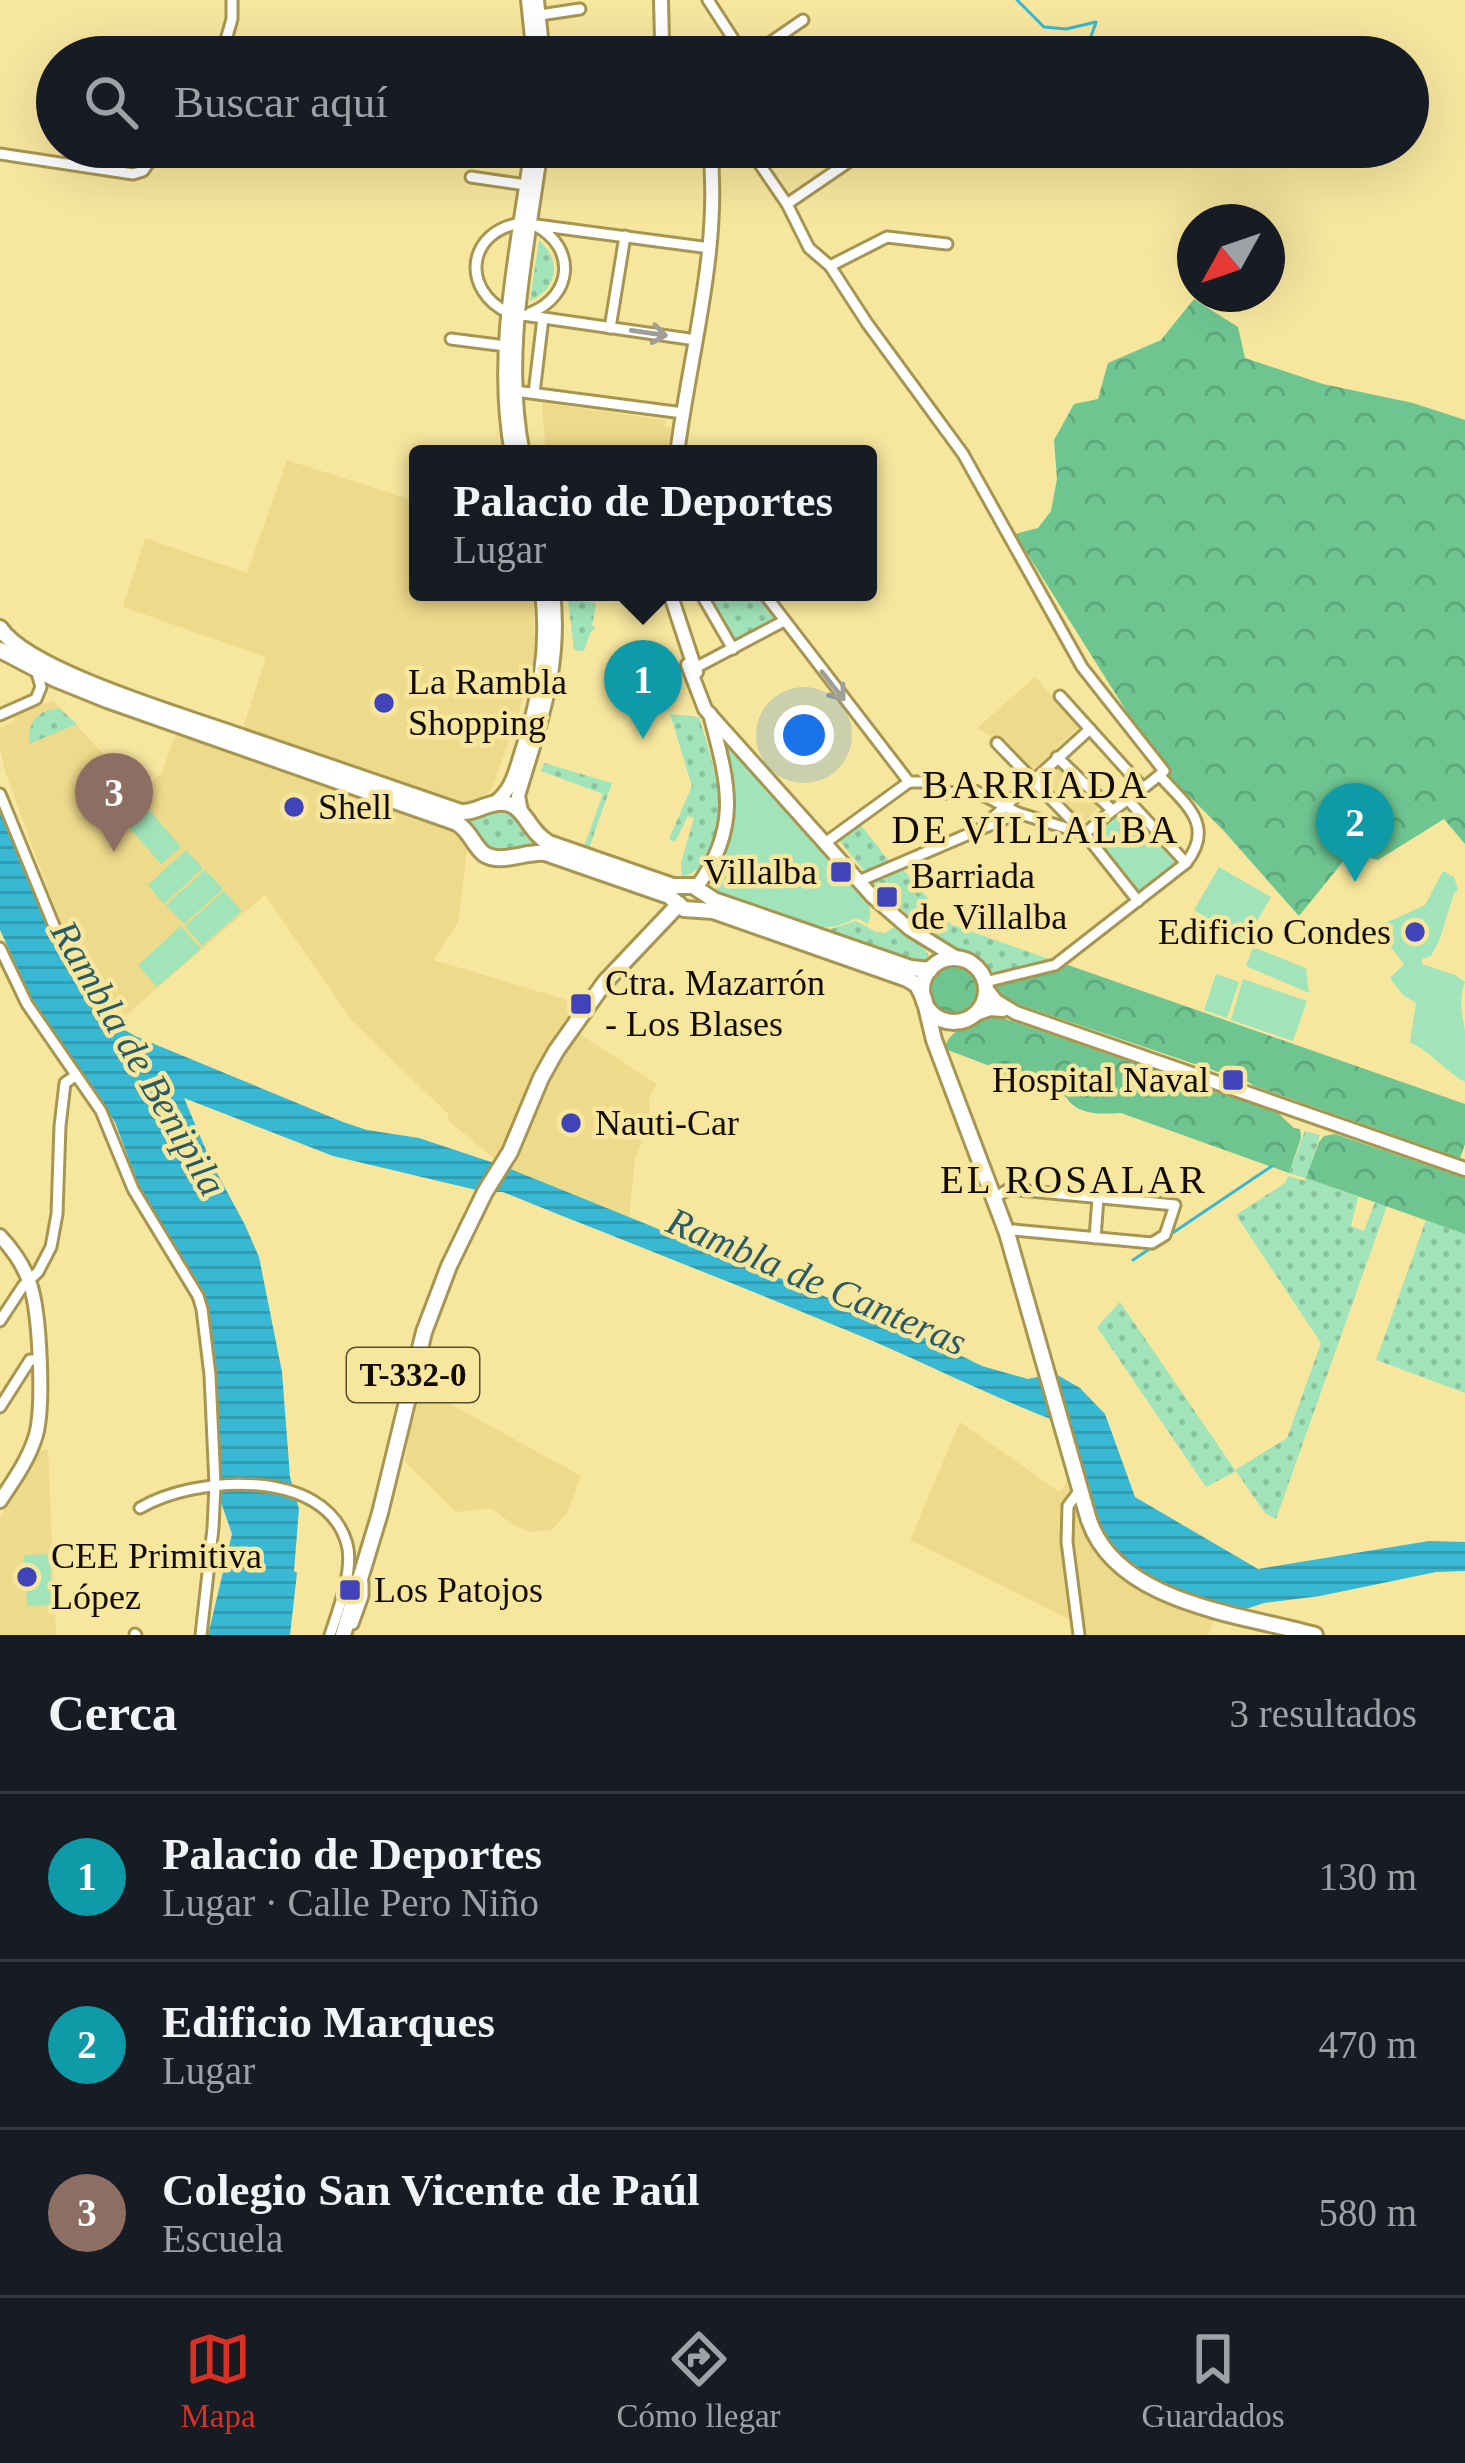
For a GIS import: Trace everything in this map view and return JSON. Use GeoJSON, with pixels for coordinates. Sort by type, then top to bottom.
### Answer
{"type":"FeatureCollection","features":[{"type":"Feature","properties":{"kind":"main road"},"geometry":{"type":"LineString","coordinates":[[528,0],[532,36]]}},
{"type":"Feature","properties":{"kind":"main road"},"geometry":{"type":"LineString","coordinates":[[526,223],[529,168]]}},
{"type":"Feature","properties":{"kind":"main road"},"geometry":{"type":"LineString","coordinates":[[511,445],[506,346],[538,168]]}},
{"type":"Feature","properties":{"kind":"main road"},"geometry":{"type":"LineString","coordinates":[[679,445],[710,248],[706,168]]}},
{"type":"Feature","properties":{"kind":"main road"},"geometry":{"type":"LineString","coordinates":[[514,314],[514,393],[522,445]]}},
{"type":"Feature","properties":{"kind":"main road"},"geometry":{"type":"LineString","coordinates":[[475,842],[474,821],[511,785],[541,685],[543,601]]}},
{"type":"Feature","properties":{"kind":"main road"},"geometry":{"type":"LineString","coordinates":[[513,856],[526,842],[519,792],[551,687],[554,601]]}},
{"type":"Feature","properties":{"kind":"main road"},"geometry":{"type":"LineString","coordinates":[[674,601],[720,777],[726,826]]}},
{"type":"Feature","properties":{"kind":"main road"},"geometry":{"type":"LineString","coordinates":[[0,628],[17,646],[110,690],[460,812],[510,804],[542,840],[693,888],[878,957],[930,970]]}},
{"type":"Feature","properties":{"kind":"main road"},"geometry":{"type":"LineString","coordinates":[[0,650],[106,700],[454,822],[488,856],[545,853],[669,896],[686,907],[712,911],[907,979],[936,1016],[956,1022]]}},
{"type":"Feature","properties":{"kind":"main road"},"geometry":{"type":"LineString","coordinates":[[691,667],[705,709],[723,738],[859,881],[910,928],[975,966],[996,1001],[1016,1012]]}},
{"type":"Feature","properties":{"kind":"main road"},"geometry":{"type":"LineString","coordinates":[[686,907],[677,896],[693,888],[717,857],[726,826],[723,738]]}},
{"type":"Feature","properties":{"kind":"main road"},"geometry":{"type":"LineString","coordinates":[[686,907],[701,900],[693,888]]}},
{"type":"Feature","properties":{"kind":"main road","name":"T-332-0"},"geometry":{"type":"LineString","coordinates":[[340,1635],[424,1331],[472,1218],[502,1166],[541,1078],[587,1006],[604,982],[686,907]]}},
{"type":"Feature","properties":{"kind":"main road"},"geometry":{"type":"LineString","coordinates":[[910,928],[926,950],[930,970]]}},
{"type":"Feature","properties":{"kind":"main road"},"geometry":{"type":"LineString","coordinates":[[957,958],[941,961],[923,982],[926,1016],[1007,1233],[1090,1527],[1114,1563],[1130,1575],[1185,1600],[1315,1635]]}},
{"type":"Feature","properties":{"kind":"main road"},"geometry":{"type":"LineString","coordinates":[[976,1014],[984,1002],[986,985]]}},
{"type":"Feature","properties":{"kind":"main road"},"geometry":{"type":"LineString","coordinates":[[941,1059],[940,1038],[956,1022],[994,1008],[1016,1012],[1465,1169]]}},
{"type":"Feature","properties":{"kind":"main road"},"geometry":{"type":"LineString","coordinates":[[0,1236],[20,1261],[34,1298],[40,1407],[27,1457],[0,1501]]}},
{"type":"Feature","properties":{"kind":"street"},"geometry":{"type":"LineString","coordinates":[[227,36],[232,0]]}},
{"type":"Feature","properties":{"kind":"street"},"geometry":{"type":"LineString","coordinates":[[708,0],[733,36]]}},
{"type":"Feature","properties":{"kind":"street"},"geometry":{"type":"LineString","coordinates":[[538,8],[580,9]]}},
{"type":"Feature","properties":{"kind":"street"},"geometry":{"type":"LineString","coordinates":[[779,36],[803,20]]}},
{"type":"Feature","properties":{"kind":"street"},"geometry":{"type":"LineString","coordinates":[[0,154],[36,160]]}},
{"type":"Feature","properties":{"kind":"street"},"geometry":{"type":"LineString","coordinates":[[89,168],[133,175],[145,168]]}},
{"type":"Feature","properties":{"kind":"street"},"geometry":{"type":"LineString","coordinates":[[763,168],[808,248],[830,266],[963,454],[1082,667],[1196,816],[1199,836],[1186,863],[1055,965],[986,985]]}},
{"type":"Feature","properties":{"kind":"street"},"geometry":{"type":"LineString","coordinates":[[787,204],[840,168]]}},
{"type":"Feature","properties":{"kind":"street"},"geometry":{"type":"LineString","coordinates":[[471,177],[526,185]]}},
{"type":"Feature","properties":{"kind":"street"},"geometry":{"type":"LineString","coordinates":[[514,314],[544,307],[564,278],[557,243],[544,230],[526,223]]}},
{"type":"Feature","properties":{"kind":"street"},"geometry":{"type":"LineString","coordinates":[[696,340],[514,314],[486,297],[476,266],[489,236],[503,226],[526,223],[710,248]]}},
{"type":"Feature","properties":{"kind":"street"},"geometry":{"type":"LineString","coordinates":[[610,328],[625,236]]}},
{"type":"Feature","properties":{"kind":"street"},"geometry":{"type":"LineString","coordinates":[[830,266],[887,237],[947,244]]}},
{"type":"Feature","properties":{"kind":"street"},"geometry":{"type":"LineString","coordinates":[[534,393],[543,318]]}},
{"type":"Feature","properties":{"kind":"street"},"geometry":{"type":"LineString","coordinates":[[451,339],[506,346]]}},
{"type":"Feature","properties":{"kind":"street"},"geometry":{"type":"LineString","coordinates":[[514,393],[683,413]]}},
{"type":"Feature","properties":{"kind":"street"},"geometry":{"type":"LineString","coordinates":[[705,601],[733,649]]}},
{"type":"Feature","properties":{"kind":"street"},"geometry":{"type":"LineString","coordinates":[[770,601],[909,782]]}},
{"type":"Feature","properties":{"kind":"street"},"geometry":{"type":"LineString","coordinates":[[691,667],[784,621]]}},
{"type":"Feature","properties":{"kind":"street"},"geometry":{"type":"LineString","coordinates":[[0,715],[38,696],[41,682],[34,668]]}},
{"type":"Feature","properties":{"kind":"street"},"geometry":{"type":"LineString","coordinates":[[1060,696],[1143,788]]}},
{"type":"Feature","properties":{"kind":"street"},"geometry":{"type":"LineString","coordinates":[[980,829],[1090,729]]}},
{"type":"Feature","properties":{"kind":"street"},"geometry":{"type":"LineString","coordinates":[[997,742],[1084,834],[1138,901]]}},
{"type":"Feature","properties":{"kind":"street"},"geometry":{"type":"LineString","coordinates":[[1058,757],[1111,809]]}},
{"type":"Feature","properties":{"kind":"street"},"geometry":{"type":"LineString","coordinates":[[1084,834],[1162,774]]}},
{"type":"Feature","properties":{"kind":"street"},"geometry":{"type":"LineString","coordinates":[[825,843],[909,782],[924,782],[946,793],[975,791],[1004,808],[1084,834]]}},
{"type":"Feature","properties":{"kind":"street"},"geometry":{"type":"LineString","coordinates":[[0,794],[59,938],[101,1010]]}},
{"type":"Feature","properties":{"kind":"street"},"geometry":{"type":"LineString","coordinates":[[1128,800],[1186,863]]}},
{"type":"Feature","properties":{"kind":"street"},"geometry":{"type":"LineString","coordinates":[[859,881],[1018,813]]}},
{"type":"Feature","properties":{"kind":"street"},"geometry":{"type":"LineString","coordinates":[[0,948],[27,1004],[101,1111],[133,1189],[202,1309],[215,1485],[201,1635]]}},
{"type":"Feature","properties":{"kind":"street"},"geometry":{"type":"LineString","coordinates":[[0,1321],[43,1265],[52,1240],[65,1083],[75,1076]]}},
{"type":"Feature","properties":{"kind":"street"},"geometry":{"type":"LineString","coordinates":[[994,1198],[1009,1189],[1174,1204],[1165,1235],[1152,1243],[1007,1233]]}},
{"type":"Feature","properties":{"kind":"street"},"geometry":{"type":"LineString","coordinates":[[1095,1238],[1098,1198]]}},
{"type":"Feature","properties":{"kind":"street"},"geometry":{"type":"LineString","coordinates":[[0,1407],[30,1360],[38,1360]]}},
{"type":"Feature","properties":{"kind":"street"},"geometry":{"type":"LineString","coordinates":[[140,1508],[172,1493],[215,1485],[294,1491],[332,1518],[361,1565]]}},
{"type":"Feature","properties":{"kind":"street"},"geometry":{"type":"LineString","coordinates":[[1079,1635],[1067,1542],[1068,1506],[1080,1490]]}},
{"type":"Feature","properties":{"kind":"shaded area"},"geometry":{"type":"Polygon","coordinates":[[[542,403],[665,420],[665,426],[671,427],[668,445],[545,445],[542,403]]]}},
{"type":"Feature","properties":{"kind":"shaded area","name":"La Rambla Shopping"},"geometry":{"type":"Polygon","coordinates":[[[287,460],[409,499],[409,601],[533,601],[535,661],[491,791],[462,804],[243,728],[266,657],[123,607],[145,538],[247,573],[287,460]]]}},
{"type":"Feature","properties":{"kind":"shaded area"},"geometry":{"type":"Polygon","coordinates":[[[1035,677],[1080,726],[1030,773],[1001,742],[977,728],[1035,677]]]}},
{"type":"Feature","properties":{"kind":"shaded area"},"geometry":{"type":"Polygon","coordinates":[[[53,700],[140,793],[161,774],[176,734],[455,831],[467,851],[458,922],[434,960],[587,1006],[572,1029],[657,1084],[649,1097],[650,1122],[635,1159],[629,1218],[503,1166],[448,1120],[448,1114],[352,1021],[265,895],[125,1016],[110,1014],[64,933],[0,749],[0,728],[15,722],[13,716],[53,700]]]}},
{"type":"Feature","properties":{"kind":"shaded area"},"geometry":{"type":"Polygon","coordinates":[[[1056,765],[1100,805],[1085,822],[1038,781],[1056,765]]]}},
{"type":"Feature","properties":{"kind":"shaded area"},"geometry":{"type":"Polygon","coordinates":[[[416,1385],[581,1476],[568,1511],[552,1530],[532,1532],[515,1526],[491,1508],[456,1512],[405,1462],[416,1385]]]}},
{"type":"Feature","properties":{"kind":"shaded area"},"geometry":{"type":"Polygon","coordinates":[[[960,1422],[1059,1492],[1069,1479],[1077,1479],[1218,1610],[1208,1635],[1071,1635],[1074,1622],[910,1540],[960,1422]]]}},
{"type":"Feature","properties":{"kind":"shaded area","name":"CEE Primitiva López"},"geometry":{"type":"Polygon","coordinates":[[[41,1450],[48,1450],[56,1635],[0,1635],[0,1518],[41,1450]]]}},
{"type":"Feature","properties":{"kind":"green space"},"geometry":{"type":"Polygon","coordinates":[[[539,240],[551,257],[554,274],[546,289],[530,301],[539,240]]]}},
{"type":"Feature","properties":{"kind":"green space"},"geometry":{"type":"Polygon","coordinates":[[[1184,312],[1214,312],[1238,327],[1245,358],[1323,384],[1413,403],[1465,420],[1465,844],[1444,819],[1378,860],[1350,853],[1299,916],[1164,771],[1015,534],[1038,528],[1051,511],[1057,479],[1054,440],[1074,404],[1098,399],[1108,363],[1161,340],[1184,312]]]}},
{"type":"Feature","properties":{"kind":"green space"},"geometry":{"type":"Polygon","coordinates":[[[568,601],[596,603],[592,626],[596,627],[584,651],[574,650],[568,601]]]}},
{"type":"Feature","properties":{"kind":"green space"},"geometry":{"type":"Polygon","coordinates":[[[705,601],[765,601],[780,624],[733,649],[705,601]]]}},
{"type":"Feature","properties":{"kind":"green space"},"geometry":{"type":"Polygon","coordinates":[[[59,669],[461,812],[505,803],[542,840],[545,853],[491,857],[469,832],[107,700],[59,669]]]}},
{"type":"Feature","properties":{"kind":"green space"},"geometry":{"type":"Polygon","coordinates":[[[59,708],[77,724],[29,744],[35,718],[59,708]]]}},
{"type":"Feature","properties":{"kind":"green space"},"geometry":{"type":"Polygon","coordinates":[[[670,714],[699,717],[720,806],[714,849],[702,866],[682,877],[681,863],[694,818],[688,816],[675,842],[669,839],[692,786],[670,714]]]}},
{"type":"Feature","properties":{"kind":"green space"},"geometry":{"type":"Polygon","coordinates":[[[724,738],[863,895],[870,912],[868,924],[857,918],[820,928],[711,889],[733,815],[724,738]]]}},
{"type":"Feature","properties":{"kind":"green space"},"geometry":{"type":"Polygon","coordinates":[[[544,763],[612,783],[589,848],[584,846],[603,794],[541,771],[544,763]]]}},
{"type":"Feature","properties":{"kind":"green space"},"geometry":{"type":"Polygon","coordinates":[[[145,805],[181,847],[161,864],[125,823],[145,805]]]}},
{"type":"Feature","properties":{"kind":"green space"},"geometry":{"type":"Polygon","coordinates":[[[1130,811],[1177,863],[1139,893],[1092,835],[1113,815],[1130,811]]]}},
{"type":"Feature","properties":{"kind":"green space"},"geometry":{"type":"Polygon","coordinates":[[[860,824],[890,862],[865,872],[839,840],[860,824]]]}},
{"type":"Feature","properties":{"kind":"green space"},"geometry":{"type":"Polygon","coordinates":[[[186,850],[203,868],[164,904],[148,885],[186,850]]]}},
{"type":"Feature","properties":{"kind":"green space"},"geometry":{"type":"Polygon","coordinates":[[[901,867],[928,898],[908,915],[869,880],[901,867]]]}},
{"type":"Feature","properties":{"kind":"green space"},"geometry":{"type":"Polygon","coordinates":[[[1219,867],[1271,897],[1246,940],[1194,910],[1219,867]]]}},
{"type":"Feature","properties":{"kind":"green space"},"geometry":{"type":"Polygon","coordinates":[[[205,870],[223,889],[184,924],[166,905],[205,870]]]}},
{"type":"Feature","properties":{"kind":"green space"},"geometry":{"type":"Polygon","coordinates":[[[1443,871],[1454,877],[1458,890],[1439,941],[1422,964],[1465,982],[1461,1001],[1465,1082],[1410,1042],[1416,1003],[1390,978],[1404,964],[1379,932],[1379,926],[1425,905],[1443,871]]]}},
{"type":"Feature","properties":{"kind":"green space"},"geometry":{"type":"Polygon","coordinates":[[[224,891],[242,911],[202,946],[185,926],[224,891]]]}},
{"type":"Feature","properties":{"kind":"green space"},"geometry":{"type":"Polygon","coordinates":[[[942,915],[950,924],[1052,960],[990,975],[979,960],[925,931],[942,915]]]}},
{"type":"Feature","properties":{"kind":"green space"},"geometry":{"type":"Polygon","coordinates":[[[856,921],[885,933],[902,921],[928,954],[930,970],[923,989],[824,931],[856,921]]]}},
{"type":"Feature","properties":{"kind":"green space"},"geometry":{"type":"Polygon","coordinates":[[[181,926],[201,949],[157,987],[138,965],[181,926]]]}},
{"type":"Feature","properties":{"kind":"green space"},"geometry":{"type":"Polygon","coordinates":[[[1253,947],[1306,968],[1309,993],[1246,966],[1253,947]]]}},
{"type":"Feature","properties":{"kind":"green space"},"geometry":{"type":"Polygon","coordinates":[[[955,958],[977,968],[987,990],[977,1012],[955,1022],[933,1012],[923,990],[933,968],[955,958]]]}},
{"type":"Feature","properties":{"kind":"green space"},"geometry":{"type":"Polygon","coordinates":[[[1068,965],[1465,1104],[1465,1144],[1460,1158],[1017,1004],[994,986],[1068,965]]]}},
{"type":"Feature","properties":{"kind":"green space"},"geometry":{"type":"Polygon","coordinates":[[[1216,974],[1239,982],[1227,1018],[1204,1010],[1216,974]]]}},
{"type":"Feature","properties":{"kind":"green space"},"geometry":{"type":"Polygon","coordinates":[[[1243,979],[1307,1001],[1293,1041],[1231,1020],[1243,979]]]}},
{"type":"Feature","properties":{"kind":"green space"},"geometry":{"type":"Polygon","coordinates":[[[990,1016],[1278,1113],[1300,1129],[1289,1173],[1121,1113],[1083,1111],[1066,1097],[945,1049],[956,1032],[990,1016]]]}},
{"type":"Feature","properties":{"kind":"green space"},"geometry":{"type":"Polygon","coordinates":[[[1305,1131],[1320,1135],[1307,1178],[1358,1197],[1351,1226],[1364,1231],[1375,1202],[1387,1206],[1276,1519],[1265,1513],[1236,1471],[1206,1487],[1097,1327],[1120,1302],[1235,1470],[1287,1438],[1321,1343],[1236,1215],[1285,1183],[1288,1176],[1305,1181],[1289,1173],[1305,1131]]]}},
{"type":"Feature","properties":{"kind":"green space"},"geometry":{"type":"Polygon","coordinates":[[[1335,1134],[1465,1178],[1465,1234],[1306,1178],[1319,1142],[1335,1134]]]}},
{"type":"Feature","properties":{"kind":"green space"},"geometry":{"type":"Polygon","coordinates":[[[1426,1220],[1465,1234],[1465,1393],[1376,1360],[1426,1220]]]}},
{"type":"Feature","properties":{"kind":"green space"},"geometry":{"type":"Polygon","coordinates":[[[50,1554],[52,1605],[27,1606],[24,1555],[50,1554]]]}},
{"type":"Feature","properties":{"kind":"water","name":"Rambla de Benipila"},"geometry":{"type":"Polygon","coordinates":[[[0,813],[69,972],[94,1012],[135,1036],[343,1122],[419,1138],[503,1166],[915,1333],[982,1366],[1028,1379],[1054,1373],[1080,1388],[1105,1414],[1135,1497],[1258,1569],[1429,1541],[1465,1542],[1465,1571],[1264,1603],[1234,1613],[1185,1600],[1108,1556],[1061,1423],[851,1332],[503,1192],[485,1192],[333,1156],[184,1098],[259,1257],[282,1372],[290,1477],[299,1509],[290,1635],[208,1635],[232,1534],[215,1485],[210,1375],[198,1296],[181,1256],[138,1184],[115,1122],[32,999],[0,930],[0,813]]]}},
{"type":"Feature","properties":{"kind":"waterway"},"geometry":{"type":"LineString","coordinates":[[1017,0],[1044,27],[1066,29],[1096,22],[1092,36]]}},
{"type":"Feature","properties":{"kind":"waterway"},"geometry":{"type":"LineString","coordinates":[[1168,1236],[1272,1166]]}},
{"type":"Feature","properties":{"kind":"waterway"},"geometry":{"type":"LineString","coordinates":[[1133,1260],[1151,1248]]}},
{"type":"Feature","properties":{"kind":"place","name":"La Rambla Shopping"},"geometry":{"type":"Point","coordinates":[384,703]}},
{"type":"Feature","properties":{"kind":"place","name":"Palacio de Deportes"},"geometry":{"type":"Point","coordinates":[643,739]}},
{"type":"Feature","properties":{"kind":"place","name":"Shell"},"geometry":{"type":"Point","coordinates":[294,807]}},
{"type":"Feature","properties":{"kind":"place","name":"Colegio San Vicente de Paúl"},"geometry":{"type":"Point","coordinates":[114,852]}},
{"type":"Feature","properties":{"kind":"place","name":"Villalba"},"geometry":{"type":"Point","coordinates":[841,872]}},
{"type":"Feature","properties":{"kind":"place","name":"Edificio Marques"},"geometry":{"type":"Point","coordinates":[1355,882]}},
{"type":"Feature","properties":{"kind":"place","name":"Barriada de Villalba"},"geometry":{"type":"Point","coordinates":[887,897]}},
{"type":"Feature","properties":{"kind":"place","name":"Edificio Condes"},"geometry":{"type":"Point","coordinates":[1415,932]}},
{"type":"Feature","properties":{"kind":"place","name":"Ctra. Mazarrón - Los Blases"},"geometry":{"type":"Point","coordinates":[581,1004]}},
{"type":"Feature","properties":{"kind":"place","name":"Hospital Naval"},"geometry":{"type":"Point","coordinates":[1233,1080]}},
{"type":"Feature","properties":{"kind":"place","name":"Nauti-Car"},"geometry":{"type":"Point","coordinates":[571,1123]}},
{"type":"Feature","properties":{"kind":"place","name":"CEE Primitiva López"},"geometry":{"type":"Point","coordinates":[27,1577]}},
{"type":"Feature","properties":{"kind":"place","name":"Los Patojos"},"geometry":{"type":"Point","coordinates":[350,1590]}},
{"type":"Feature","properties":{"kind":"district","name":"BARRIADA DE VILLALBA"},"geometry":{"type":"Point","coordinates":[1036,806]}},
{"type":"Feature","properties":{"kind":"district","name":"EL ROSALAR"},"geometry":{"type":"Point","coordinates":[1074,1179]}},
{"type":"Feature","properties":{"kind":"water label","name":"Rambla de Canteras"},"geometry":{"type":"Point","coordinates":[817,1281]}}]}
